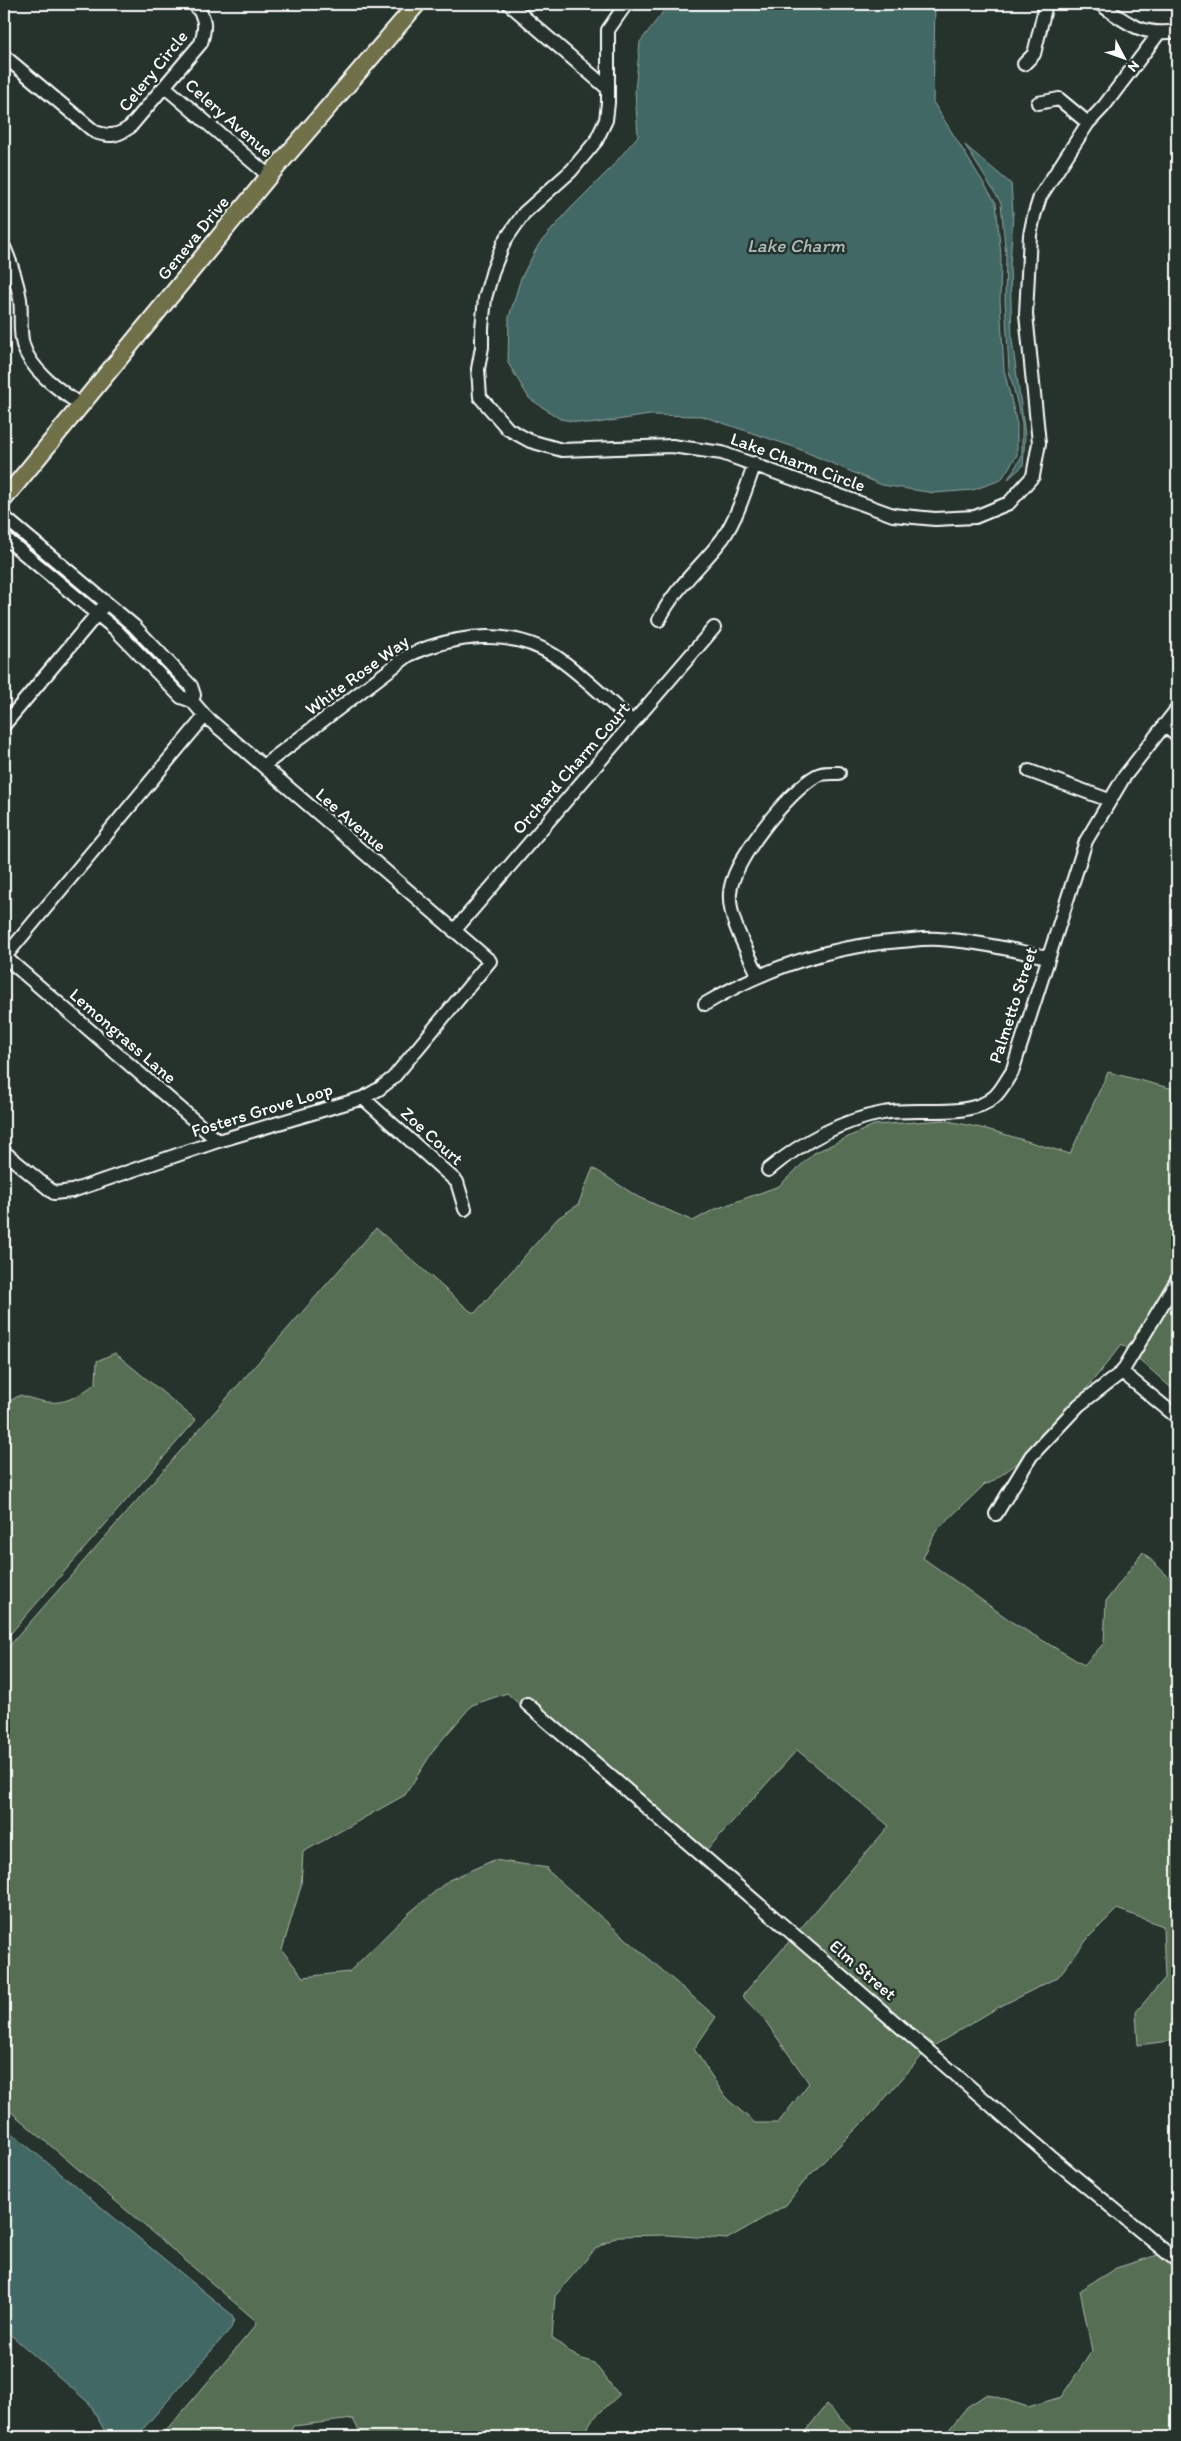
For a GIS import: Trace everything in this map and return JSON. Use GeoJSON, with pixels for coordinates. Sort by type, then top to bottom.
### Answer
{"type":"FeatureCollection","features":[{"type":"Feature","properties":{"kind":"main road","name":"Geneva Drive"},"geometry":{"type":"LineString","coordinates":[[4,499],[269,176],[417,4]]}},
{"type":"Feature","properties":{"kind":"street","name":"Celery Circle"},"geometry":{"type":"LineString","coordinates":[[4,56],[95,132],[107,137],[119,135],[130,127],[201,43],[206,27],[203,16],[194,4]]}},
{"type":"Feature","properties":{"kind":"street"},"geometry":{"type":"LineString","coordinates":[[509,4],[607,88]]}},
{"type":"Feature","properties":{"kind":"street","name":"Lake Charm Circle"},"geometry":{"type":"LineString","coordinates":[[626,4],[608,30],[606,120],[596,141],[571,171],[524,213],[504,242],[486,298],[482,328],[482,347],[478,369],[480,397],[508,429],[530,441],[562,450],[672,446],[722,452],[893,515],[936,519],[974,517],[1009,503],[1033,476],[1039,443],[1026,314],[1030,235],[1034,216],[1040,197],[1088,123],[1104,106],[1158,33]]}},
{"type":"Feature","properties":{"kind":"street"},"geometry":{"type":"LineString","coordinates":[[1024,64],[1034,54],[1046,4]]}},
{"type":"Feature","properties":{"kind":"street"},"geometry":{"type":"LineString","coordinates":[[1100,4],[1133,27],[1158,33],[1177,32]]}},
{"type":"Feature","properties":{"kind":"street","name":"Celery Avenue"},"geometry":{"type":"LineString","coordinates":[[165,87],[269,176]]}},
{"type":"Feature","properties":{"kind":"street"},"geometry":{"type":"LineString","coordinates":[[1038,103],[1059,99],[1088,123]]}},
{"type":"Feature","properties":{"kind":"street"},"geometry":{"type":"LineString","coordinates":[[4,247],[11,263],[20,299],[24,346],[32,363],[53,385],[82,406]]}},
{"type":"Feature","properties":{"kind":"street"},"geometry":{"type":"LineString","coordinates":[[659,620],[673,594],[723,538],[732,524],[755,463]]}},
{"type":"Feature","properties":{"kind":"street","name":"Lee Avenue"},"geometry":{"type":"LineString","coordinates":[[4,518],[134,626],[191,686],[194,695],[192,702]]}},
{"type":"Feature","properties":{"kind":"street","name":"Lee Avenue"},"geometry":{"type":"LineString","coordinates":[[4,537],[115,629],[181,697],[192,702],[205,716],[490,961]]}},
{"type":"Feature","properties":{"kind":"street"},"geometry":{"type":"LineString","coordinates":[[4,725],[107,603]]}},
{"type":"Feature","properties":{"kind":"street","name":"Orchard Charm Court"},"geometry":{"type":"LineString","coordinates":[[454,931],[714,628]]}},
{"type":"Feature","properties":{"kind":"street","name":"White Rose Way"},"geometry":{"type":"LineString","coordinates":[[263,766],[409,655],[434,644],[474,636],[524,641],[554,656],[633,722]]}},
{"type":"Feature","properties":{"kind":"street","name":"Palmetto Street"},"geometry":{"type":"LineString","coordinates":[[768,1170],[794,1149],[816,1136],[848,1123],[882,1113],[914,1109],[959,1111],[978,1107],[994,1097],[1012,1072],[1047,957],[1086,841],[1124,777],[1177,709]]}},
{"type":"Feature","properties":{"kind":"street"},"geometry":{"type":"LineString","coordinates":[[4,958],[205,716]]}},
{"type":"Feature","properties":{"kind":"street"},"geometry":{"type":"LineString","coordinates":[[1164,725],[1177,736]]}},
{"type":"Feature","properties":{"kind":"street"},"geometry":{"type":"LineString","coordinates":[[1029,771],[1109,800]]}},
{"type":"Feature","properties":{"kind":"street"},"geometry":{"type":"LineString","coordinates":[[758,975],[736,924],[730,904],[732,880],[739,864],[768,823],[794,793],[818,775],[839,773]]}},
{"type":"Feature","properties":{"kind":"street"},"geometry":{"type":"LineString","coordinates":[[704,1004],[758,975],[802,959],[840,949],[882,942],[927,939],[978,942],[1047,957]]}},
{"type":"Feature","properties":{"kind":"street","name":"Lemongrass Lane"},"geometry":{"type":"LineString","coordinates":[[4,958],[218,1141]]}},
{"type":"Feature","properties":{"kind":"street","name":"Fosters Grove Loop"},"geometry":{"type":"LineString","coordinates":[[4,1152],[54,1193],[72,1190],[218,1141],[364,1098],[393,1078],[490,961]]}},
{"type":"Feature","properties":{"kind":"street","name":"Zoe Court"},"geometry":{"type":"LineString","coordinates":[[364,1098],[457,1182],[465,1209]]}},
{"type":"Feature","properties":{"kind":"street"},"geometry":{"type":"LineString","coordinates":[[996,1514],[1031,1456],[1079,1405],[1122,1372],[1177,1280]]}},
{"type":"Feature","properties":{"kind":"street"},"geometry":{"type":"LineString","coordinates":[[1122,1372],[1177,1417]]}},
{"type":"Feature","properties":{"kind":"street","name":"Elm Street"},"geometry":{"type":"LineString","coordinates":[[526,1704],[1052,2158],[1177,2262]]}},
{"type":"Feature","properties":{"kind":"green space"},"geometry":{"type":"Polygon","coordinates":[[[1108,1072],[1177,1090],[1177,1393],[1122,1344],[1040,1447],[990,1483],[985,1484],[936,1531],[923,1558],[1015,1624],[1084,1665],[1104,1643],[1106,1601],[1143,1552],[1177,1585],[1177,2040],[1138,2045],[1136,2012],[1165,1978],[1163,1926],[1117,1909],[1089,1937],[1058,1977],[997,2008],[927,2050],[874,2111],[807,2178],[786,2205],[727,2239],[666,2235],[618,2236],[596,2248],[555,2296],[552,2338],[577,2357],[594,2363],[619,2395],[592,2420],[581,2437],[362,2437],[353,2419],[293,2426],[288,2437],[161,2437],[257,2324],[255,2320],[4,2106],[4,1652],[376,1228],[470,1311],[475,1313],[558,1218],[578,1205],[593,1168],[638,1197],[693,1221],[713,1210],[779,1186],[814,1153],[874,1125],[944,1120],[990,1130],[1070,1154],[1108,1072]],[[507,1693],[472,1705],[435,1748],[405,1795],[303,1852],[301,1886],[282,1950],[303,1977],[349,1972],[409,1913],[449,1880],[494,1860],[548,1868],[547,1870],[716,2017],[694,2049],[726,2098],[755,2123],[778,2123],[809,2083],[764,2019],[742,1996],[889,1826],[797,1750],[704,1853],[557,1739],[507,1693]]]}},
{"type":"Feature","properties":{"kind":"green space"},"geometry":{"type":"Polygon","coordinates":[[[115,1353],[196,1420],[4,1641],[4,1417],[10,1401],[20,1395],[52,1402],[60,1402],[77,1396],[96,1383],[97,1361],[115,1353]]]}},
{"type":"Feature","properties":{"kind":"green space"},"geometry":{"type":"Polygon","coordinates":[[[1177,2249],[1177,2437],[943,2437],[967,2407],[987,2394],[1028,2407],[1061,2397],[1092,2351],[1080,2290],[1116,2268],[1177,2249]]]}},
{"type":"Feature","properties":{"kind":"green space"},"geometry":{"type":"Polygon","coordinates":[[[826,2405],[860,2437],[801,2437],[826,2405]]]}},
{"type":"Feature","properties":{"kind":"water","name":"Lake Charm"},"geometry":{"type":"Polygon","coordinates":[[[669,4],[935,4],[933,102],[996,203],[1001,256],[1000,300],[1004,370],[1017,424],[1017,455],[1001,480],[973,490],[934,493],[882,485],[794,447],[702,416],[650,415],[590,424],[560,419],[529,398],[508,363],[509,317],[521,278],[539,244],[570,209],[609,170],[638,136],[635,91],[640,42],[669,4]]]}},
{"type":"Feature","properties":{"kind":"water"},"geometry":{"type":"Polygon","coordinates":[[[965,145],[1011,184],[1013,213],[1010,267],[1012,340],[1025,435],[1023,466],[1008,479],[1022,456],[1022,423],[1009,370],[1005,300],[1006,256],[1001,203],[965,145]]]}},
{"type":"Feature","properties":{"kind":"water"},"geometry":{"type":"Polygon","coordinates":[[[4,2127],[231,2314],[234,2320],[231,2328],[136,2437],[108,2437],[90,2404],[4,2329],[4,2127]]]}}]}
